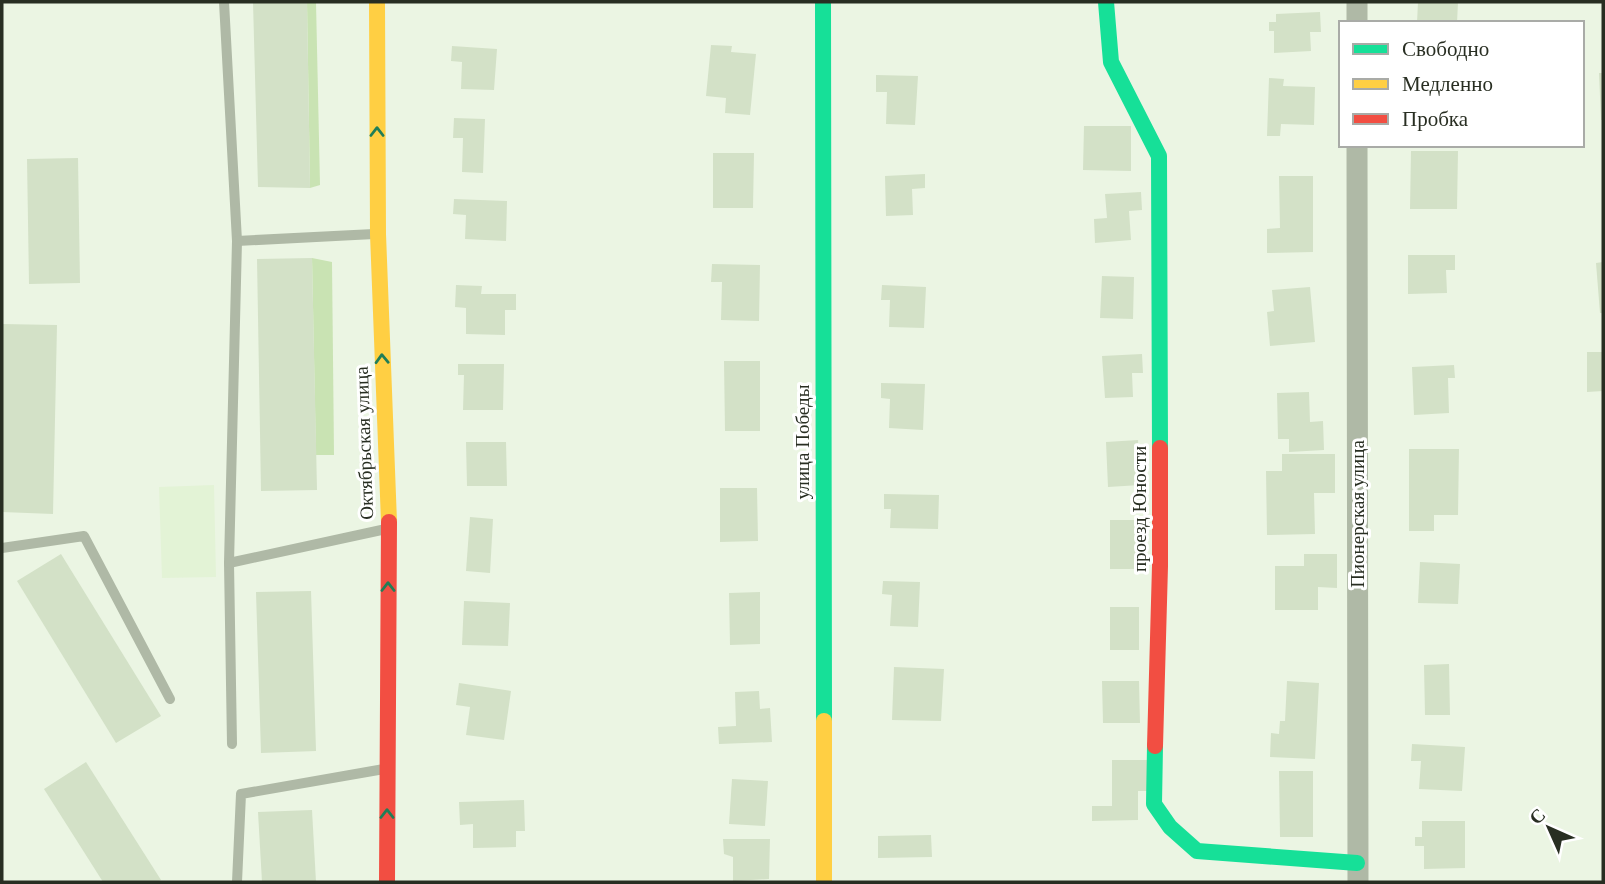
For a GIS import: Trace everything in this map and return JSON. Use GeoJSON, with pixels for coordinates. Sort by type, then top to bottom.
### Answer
{"type":"FeatureCollection","features":[{"type":"Feature","properties":{"kind":"street","name":"Октябрьская улица"},"geometry":{"type":"LineString","coordinates":[[377,2],[377,234],[389,528],[387,882]]}},
{"type":"Feature","properties":{"kind":"street","name":"улица Победы"},"geometry":{"type":"LineString","coordinates":[[822,2],[824,882]]}},
{"type":"Feature","properties":{"kind":"street","name":"проезд Юности"},"geometry":{"type":"LineString","coordinates":[[1106,2],[1111,62],[1158,156],[1160,566],[1154,804],[1170,827],[1197,851],[1358,873]]}},
{"type":"Feature","properties":{"kind":"street"},"geometry":{"type":"LineString","coordinates":[[1357,2],[1357,21]]}},
{"type":"Feature","properties":{"kind":"street","name":"Пионерская улица"},"geometry":{"type":"LineString","coordinates":[[1357,147],[1358,873]]}},
{"type":"Feature","properties":{"kind":"lane"},"geometry":{"type":"LineString","coordinates":[[224,2],[237,241],[229,563],[232,744]]}},
{"type":"Feature","properties":{"kind":"lane"},"geometry":{"type":"LineString","coordinates":[[237,241],[377,234]]}},
{"type":"Feature","properties":{"kind":"lane"},"geometry":{"type":"LineString","coordinates":[[229,563],[389,528]]}},
{"type":"Feature","properties":{"kind":"lane"},"geometry":{"type":"LineString","coordinates":[[2,548],[84,536],[170,699]]}},
{"type":"Feature","properties":{"kind":"lane"},"geometry":{"type":"LineString","coordinates":[[237,882],[241,794],[387,769]]}},
{"type":"Feature","properties":{"kind":"shaded area"},"geometry":{"type":"Polygon","coordinates":[[[214,485],[216,577],[162,578],[159,487],[214,485]]]}},
{"type":"Feature","properties":{"kind":"green space"},"geometry":{"type":"Polygon","coordinates":[[[307,2],[316,2],[320,185],[310,188],[307,2]]]}},
{"type":"Feature","properties":{"kind":"green space"},"geometry":{"type":"Polygon","coordinates":[[[312,258],[332,262],[334,455],[316,455],[312,258]]]}},
{"type":"Feature","properties":{"kind":"building"},"geometry":{"type":"Polygon","coordinates":[[[253,2],[307,2],[310,188],[258,187],[253,2]]]}},
{"type":"Feature","properties":{"kind":"building"},"geometry":{"type":"Polygon","coordinates":[[[1418,2],[1458,2],[1457,21],[1417,21],[1418,2]]]}},
{"type":"Feature","properties":{"kind":"building"},"geometry":{"type":"Polygon","coordinates":[[[1320,12],[1321,32],[1310,32],[1311,51],[1274,53],[1274,31],[1269,31],[1269,22],[1276,22],[1276,14],[1320,12]]]}},
{"type":"Feature","properties":{"kind":"building"},"geometry":{"type":"Polygon","coordinates":[[[711,45],[732,46],[731,52],[756,54],[750,115],[725,113],[726,98],[706,96],[711,45]]]}},
{"type":"Feature","properties":{"kind":"building"},"geometry":{"type":"Polygon","coordinates":[[[452,46],[497,49],[494,90],[461,89],[462,62],[451,61],[452,46]]]}},
{"type":"Feature","properties":{"kind":"building"},"geometry":{"type":"Polygon","coordinates":[[[1599,73],[1603,73],[1603,120],[1601,120],[1599,73]]]}},
{"type":"Feature","properties":{"kind":"building"},"geometry":{"type":"Polygon","coordinates":[[[876,75],[918,76],[915,125],[886,124],[887,92],[876,92],[876,75]]]}},
{"type":"Feature","properties":{"kind":"building"},"geometry":{"type":"Polygon","coordinates":[[[1269,78],[1284,79],[1283,86],[1315,87],[1314,125],[1281,124],[1280,136],[1267,136],[1269,78]]]}},
{"type":"Feature","properties":{"kind":"building"},"geometry":{"type":"Polygon","coordinates":[[[454,118],[485,119],[483,173],[462,172],[463,138],[453,138],[454,118]]]}},
{"type":"Feature","properties":{"kind":"building"},"geometry":{"type":"Polygon","coordinates":[[[1084,126],[1131,126],[1131,171],[1083,170],[1084,126]]]}},
{"type":"Feature","properties":{"kind":"building"},"geometry":{"type":"Polygon","coordinates":[[[1411,151],[1458,151],[1457,209],[1410,209],[1411,151]]]}},
{"type":"Feature","properties":{"kind":"building"},"geometry":{"type":"Polygon","coordinates":[[[713,153],[754,153],[753,208],[713,208],[713,153]]]}},
{"type":"Feature","properties":{"kind":"building"},"geometry":{"type":"Polygon","coordinates":[[[78,158],[80,283],[29,284],[27,159],[78,158]]]}},
{"type":"Feature","properties":{"kind":"building"},"geometry":{"type":"Polygon","coordinates":[[[925,174],[925,188],[912,189],[913,215],[886,216],[885,176],[925,174]]]}},
{"type":"Feature","properties":{"kind":"building"},"geometry":{"type":"Polygon","coordinates":[[[1279,176],[1313,176],[1313,252],[1267,253],[1267,229],[1280,228],[1279,176]]]}},
{"type":"Feature","properties":{"kind":"building"},"geometry":{"type":"Polygon","coordinates":[[[1141,192],[1142,210],[1129,211],[1131,240],[1095,243],[1094,219],[1107,218],[1105,194],[1141,192]]]}},
{"type":"Feature","properties":{"kind":"building"},"geometry":{"type":"Polygon","coordinates":[[[454,199],[507,201],[506,241],[465,239],[466,215],[453,214],[454,199]]]}},
{"type":"Feature","properties":{"kind":"building"},"geometry":{"type":"Polygon","coordinates":[[[1408,255],[1455,255],[1455,270],[1446,270],[1447,293],[1408,294],[1408,255]]]}},
{"type":"Feature","properties":{"kind":"building"},"geometry":{"type":"Polygon","coordinates":[[[312,258],[317,490],[261,491],[257,259],[312,258]]]}},
{"type":"Feature","properties":{"kind":"building"},"geometry":{"type":"Polygon","coordinates":[[[1603,262],[1603,313],[1600,313],[1596,263],[1603,262]]]}},
{"type":"Feature","properties":{"kind":"building"},"geometry":{"type":"Polygon","coordinates":[[[712,264],[760,265],[759,321],[721,320],[722,282],[711,282],[712,264]]]}},
{"type":"Feature","properties":{"kind":"building"},"geometry":{"type":"Polygon","coordinates":[[[1102,276],[1134,277],[1133,319],[1100,318],[1102,276]]]}},
{"type":"Feature","properties":{"kind":"building"},"geometry":{"type":"Polygon","coordinates":[[[456,285],[482,286],[481,294],[516,294],[516,310],[505,310],[505,335],[466,334],[466,308],[455,307],[456,285]]]}},
{"type":"Feature","properties":{"kind":"building"},"geometry":{"type":"Polygon","coordinates":[[[882,285],[926,287],[924,328],[889,327],[890,300],[881,300],[882,285]]]}},
{"type":"Feature","properties":{"kind":"building"},"geometry":{"type":"Polygon","coordinates":[[[1310,287],[1315,342],[1270,346],[1267,312],[1274,311],[1272,290],[1310,287]]]}},
{"type":"Feature","properties":{"kind":"building"},"geometry":{"type":"Polygon","coordinates":[[[2,324],[57,325],[53,514],[2,512],[2,324]]]}},
{"type":"Feature","properties":{"kind":"building"},"geometry":{"type":"Polygon","coordinates":[[[1587,352],[1603,352],[1603,391],[1587,392],[1587,352]]]}},
{"type":"Feature","properties":{"kind":"building"},"geometry":{"type":"Polygon","coordinates":[[[1142,354],[1143,373],[1132,373],[1133,397],[1105,398],[1102,356],[1142,354]]]}},
{"type":"Feature","properties":{"kind":"building"},"geometry":{"type":"Polygon","coordinates":[[[724,361],[760,361],[760,431],[725,431],[724,361]]]}},
{"type":"Feature","properties":{"kind":"building"},"geometry":{"type":"Polygon","coordinates":[[[458,364],[504,364],[503,410],[463,410],[464,375],[458,375],[458,364]]]}},
{"type":"Feature","properties":{"kind":"building"},"geometry":{"type":"Polygon","coordinates":[[[1454,365],[1455,378],[1448,378],[1449,413],[1414,415],[1412,367],[1454,365]]]}},
{"type":"Feature","properties":{"kind":"building"},"geometry":{"type":"Polygon","coordinates":[[[881,383],[925,384],[923,430],[889,428],[890,399],[881,398],[881,383]]]}},
{"type":"Feature","properties":{"kind":"building"},"geometry":{"type":"Polygon","coordinates":[[[1309,392],[1310,422],[1323,421],[1324,450],[1289,452],[1289,439],[1278,439],[1277,393],[1309,392]]]}},
{"type":"Feature","properties":{"kind":"building"},"geometry":{"type":"Polygon","coordinates":[[[1138,440],[1140,485],[1108,487],[1106,442],[1138,440]]]}},
{"type":"Feature","properties":{"kind":"building"},"geometry":{"type":"Polygon","coordinates":[[[466,442],[506,442],[507,486],[467,486],[466,442]]]}},
{"type":"Feature","properties":{"kind":"building"},"geometry":{"type":"Polygon","coordinates":[[[1409,449],[1459,449],[1458,515],[1434,515],[1434,531],[1409,531],[1409,449]]]}},
{"type":"Feature","properties":{"kind":"building"},"geometry":{"type":"Polygon","coordinates":[[[1282,454],[1335,454],[1335,493],[1314,493],[1315,534],[1267,535],[1266,471],[1282,471],[1282,454]]]}},
{"type":"Feature","properties":{"kind":"building"},"geometry":{"type":"Polygon","coordinates":[[[720,488],[757,488],[758,541],[720,542],[720,488]]]}},
{"type":"Feature","properties":{"kind":"building"},"geometry":{"type":"Polygon","coordinates":[[[884,494],[939,495],[938,529],[890,528],[891,509],[884,509],[884,494]]]}},
{"type":"Feature","properties":{"kind":"building"},"geometry":{"type":"Polygon","coordinates":[[[470,517],[493,519],[490,573],[466,571],[470,517]]]}},
{"type":"Feature","properties":{"kind":"building"},"geometry":{"type":"Polygon","coordinates":[[[1110,520],[1137,520],[1137,569],[1110,569],[1110,520]]]}},
{"type":"Feature","properties":{"kind":"building"},"geometry":{"type":"Polygon","coordinates":[[[61,554],[161,716],[116,743],[17,581],[61,554]]]}},
{"type":"Feature","properties":{"kind":"building"},"geometry":{"type":"Polygon","coordinates":[[[1304,554],[1337,554],[1337,588],[1318,587],[1318,610],[1275,610],[1275,566],[1304,566],[1304,554]]]}},
{"type":"Feature","properties":{"kind":"building"},"geometry":{"type":"Polygon","coordinates":[[[1420,562],[1460,564],[1458,604],[1418,603],[1420,562]]]}},
{"type":"Feature","properties":{"kind":"building"},"geometry":{"type":"Polygon","coordinates":[[[883,581],[920,582],[918,627],[890,626],[892,595],[882,594],[883,581]]]}},
{"type":"Feature","properties":{"kind":"building"},"geometry":{"type":"Polygon","coordinates":[[[311,591],[316,751],[261,753],[256,592],[311,591]]]}},
{"type":"Feature","properties":{"kind":"building"},"geometry":{"type":"Polygon","coordinates":[[[760,592],[760,644],[730,645],[729,593],[760,592]]]}},
{"type":"Feature","properties":{"kind":"building"},"geometry":{"type":"Polygon","coordinates":[[[464,601],[510,603],[508,646],[462,645],[464,601]]]}},
{"type":"Feature","properties":{"kind":"building"},"geometry":{"type":"Polygon","coordinates":[[[1110,607],[1139,607],[1139,650],[1110,650],[1110,607]]]}},
{"type":"Feature","properties":{"kind":"building"},"geometry":{"type":"Polygon","coordinates":[[[1449,664],[1450,715],[1425,715],[1424,665],[1449,664]]]}},
{"type":"Feature","properties":{"kind":"building"},"geometry":{"type":"Polygon","coordinates":[[[894,667],[944,669],[941,721],[892,720],[894,667]]]}},
{"type":"Feature","properties":{"kind":"building"},"geometry":{"type":"Polygon","coordinates":[[[1102,681],[1139,681],[1140,723],[1103,723],[1102,681]]]}},
{"type":"Feature","properties":{"kind":"building"},"geometry":{"type":"Polygon","coordinates":[[[1287,681],[1319,683],[1315,759],[1270,757],[1271,733],[1279,734],[1280,721],[1285,721],[1287,681]]]}},
{"type":"Feature","properties":{"kind":"building"},"geometry":{"type":"Polygon","coordinates":[[[459,683],[511,691],[504,740],[466,735],[470,707],[456,705],[459,683]]]}},
{"type":"Feature","properties":{"kind":"building"},"geometry":{"type":"Polygon","coordinates":[[[759,691],[760,709],[770,708],[772,742],[719,744],[718,727],[736,726],[735,692],[759,691]]]}},
{"type":"Feature","properties":{"kind":"building"},"geometry":{"type":"Polygon","coordinates":[[[1412,744],[1465,747],[1462,791],[1419,789],[1421,761],[1411,761],[1412,744]]]}},
{"type":"Feature","properties":{"kind":"building"},"geometry":{"type":"Polygon","coordinates":[[[1112,760],[1148,760],[1148,791],[1138,791],[1138,820],[1092,821],[1092,806],[1112,806],[1112,760]]]}},
{"type":"Feature","properties":{"kind":"building"},"geometry":{"type":"Polygon","coordinates":[[[86,762],[161,880],[103,882],[44,789],[86,762]]]}},
{"type":"Feature","properties":{"kind":"building"},"geometry":{"type":"Polygon","coordinates":[[[1279,771],[1313,771],[1313,837],[1280,837],[1279,771]]]}},
{"type":"Feature","properties":{"kind":"building"},"geometry":{"type":"Polygon","coordinates":[[[732,779],[768,781],[765,826],[729,824],[732,779]]]}},
{"type":"Feature","properties":{"kind":"building"},"geometry":{"type":"Polygon","coordinates":[[[524,800],[525,831],[516,831],[516,847],[473,848],[473,824],[460,825],[459,802],[524,800]]]}},
{"type":"Feature","properties":{"kind":"building"},"geometry":{"type":"Polygon","coordinates":[[[312,810],[316,882],[262,882],[258,812],[312,810]]]}},
{"type":"Feature","properties":{"kind":"building"},"geometry":{"type":"Polygon","coordinates":[[[1422,821],[1465,821],[1465,868],[1424,869],[1424,846],[1415,846],[1415,837],[1422,837],[1422,821]]]}},
{"type":"Feature","properties":{"kind":"building"},"geometry":{"type":"Polygon","coordinates":[[[931,835],[932,857],[878,858],[878,836],[931,835]]]}},
{"type":"Feature","properties":{"kind":"building"},"geometry":{"type":"Polygon","coordinates":[[[723,839],[770,839],[769,879],[733,881],[733,857],[724,854],[723,839]]]}},
{"type":"Feature","properties":{"kind":"traffic: fast"},"geometry":{"type":"LineString","coordinates":[[823,2],[824,721]]}},
{"type":"Feature","properties":{"kind":"traffic: fast"},"geometry":{"type":"LineString","coordinates":[[1106,2],[1111,62],[1159,156],[1160,448]]}},
{"type":"Feature","properties":{"kind":"traffic: fast"},"geometry":{"type":"LineString","coordinates":[[1155,746],[1154,804],[1170,827],[1197,851],[1357,863]]}},
{"type":"Feature","properties":{"kind":"traffic: slow"},"geometry":{"type":"LineString","coordinates":[[377,2],[378,234],[389,522]]}},
{"type":"Feature","properties":{"kind":"traffic: slow"},"geometry":{"type":"LineString","coordinates":[[824,721],[824,882]]}},
{"type":"Feature","properties":{"kind":"traffic: jam"},"geometry":{"type":"LineString","coordinates":[[1155,746],[1160,448]]}},
{"type":"Feature","properties":{"kind":"traffic: jam"},"geometry":{"type":"LineString","coordinates":[[387,882],[389,522]]}}]}
